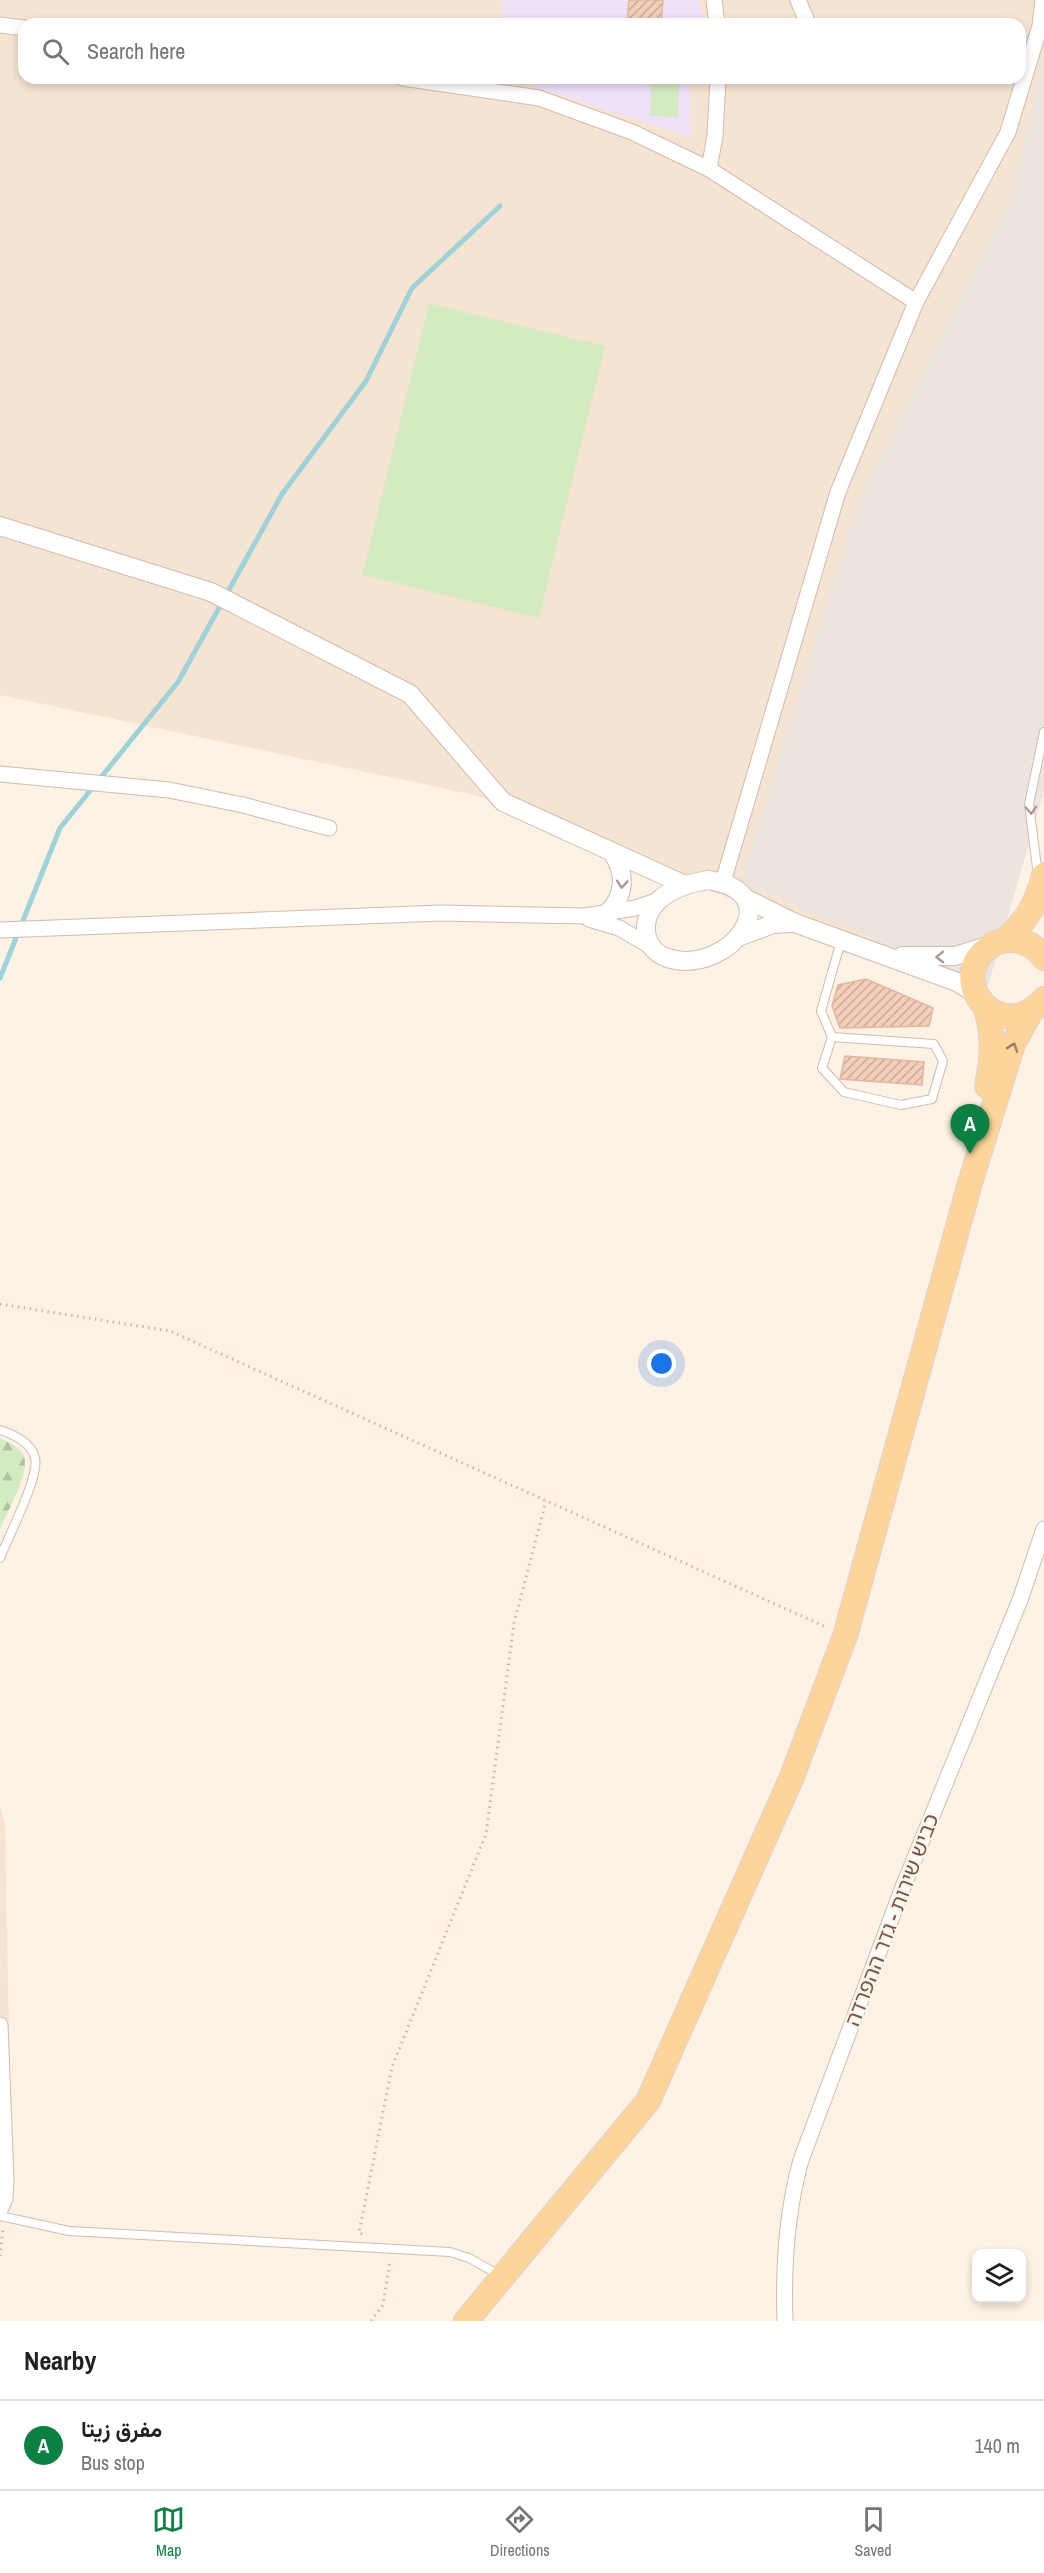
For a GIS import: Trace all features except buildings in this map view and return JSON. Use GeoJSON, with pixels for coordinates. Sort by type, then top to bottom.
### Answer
{"type":"FeatureCollection","features":[{"type":"Feature","properties":{"kind":"main road"},"geometry":{"type":"LineString","coordinates":[[970,1183],[993,1056],[993,1037],[973,975],[976,962],[983,952],[1023,924],[1033,909],[1042,882]]}},
{"type":"Feature","properties":{"kind":"main road"},"geometry":{"type":"LineString","coordinates":[[999,942],[1018,940],[1030,944],[1044,958]]}},
{"type":"Feature","properties":{"kind":"main road"},"geometry":{"type":"LineString","coordinates":[[980,1000],[999,1015],[1012,1017],[1037,1005]]}},
{"type":"Feature","properties":{"kind":"main road"},"geometry":{"type":"LineString","coordinates":[[466,2321],[648,2101],[791,1779],[845,1635],[970,1183],[1013,1044],[1037,1005]]}},
{"type":"Feature","properties":{"kind":"street"},"geometry":{"type":"LineString","coordinates":[[714,0],[716,18]]}},
{"type":"Feature","properties":{"kind":"street"},"geometry":{"type":"LineString","coordinates":[[798,0],[806,18]]}},
{"type":"Feature","properties":{"kind":"street"},"geometry":{"type":"LineString","coordinates":[[1026,72],[1040,26],[1043,0]]}},
{"type":"Feature","properties":{"kind":"street"},"geometry":{"type":"LineString","coordinates":[[0,25],[18,27]]}},
{"type":"Feature","properties":{"kind":"street"},"geometry":{"type":"LineString","coordinates":[[444,84],[539,98],[632,132],[709,169],[915,302]]}},
{"type":"Feature","properties":{"kind":"street"},"geometry":{"type":"LineString","coordinates":[[709,169],[715,136],[718,84]]}},
{"type":"Feature","properties":{"kind":"street"},"geometry":{"type":"LineString","coordinates":[[723,882],[838,492],[915,302],[1008,132],[1022,84]]}},
{"type":"Feature","properties":{"kind":"street"},"geometry":{"type":"LineString","coordinates":[[0,526],[211,592],[410,694],[503,801],[685,885]]}},
{"type":"Feature","properties":{"kind":"street"},"geometry":{"type":"LineString","coordinates":[[0,774],[169,790],[243,805],[329,828]]}},
{"type":"Feature","properties":{"kind":"street"},"geometry":{"type":"LineString","coordinates":[[607,914],[617,904],[622,890],[623,875],[612,852]]}},
{"type":"Feature","properties":{"kind":"street"},"geometry":{"type":"LineString","coordinates":[[0,930],[441,913],[577,916],[607,914],[659,900],[685,885],[708,880],[736,887],[747,899],[795,923],[957,982],[980,1000]]}},
{"type":"Feature","properties":{"kind":"street"},"geometry":{"type":"LineString","coordinates":[[741,936],[749,914],[747,899]]}},
{"type":"Feature","properties":{"kind":"street"},"geometry":{"type":"LineString","coordinates":[[650,946],[646,938],[646,922],[659,900]]}},
{"type":"Feature","properties":{"kind":"street"},"geometry":{"type":"LineString","coordinates":[[577,916],[619,928],[667,958],[692,961],[719,953],[741,936],[773,924],[795,923]]}},
{"type":"Feature","properties":{"kind":"street"},"geometry":{"type":"LineString","coordinates":[[885,955],[955,956],[999,942]]}},
{"type":"Feature","properties":{"kind":"street","name":"כביש שירות - גדר ההפרדה"},"geometry":{"type":"LineString","coordinates":[[785,2321],[786,2232],[790,2201],[801,2160],[903,1887],[1020,1600],[1044,1529]]}},
{"type":"Feature","properties":{"kind":"street"},"geometry":{"type":"LineString","coordinates":[[0,2025],[6,2180],[1,2215]]}},
{"type":"Feature","properties":{"kind":"lane"},"geometry":{"type":"LineString","coordinates":[[1042,882],[1029,804],[1044,732]]}},
{"type":"Feature","properties":{"kind":"lane"},"geometry":{"type":"LineString","coordinates":[[832,1037],[934,1044],[943,1061],[932,1099],[901,1105],[844,1092],[822,1068],[832,1037],[821,1011],[842,940]]}},
{"type":"Feature","properties":{"kind":"lane"},"geometry":{"type":"LineString","coordinates":[[0,1430],[23,1441],[35,1456],[35,1474],[0,1558]]}},
{"type":"Feature","properties":{"kind":"lane"},"geometry":{"type":"LineString","coordinates":[[1,2215],[69,2231],[450,2252],[469,2258],[502,2277]]}},
{"type":"Feature","properties":{"kind":"path"},"geometry":{"type":"LineString","coordinates":[[0,1304],[170,1331],[845,1635]]}},
{"type":"Feature","properties":{"kind":"path"},"geometry":{"type":"LineString","coordinates":[[370,2321],[383,2305],[392,2249],[359,2233],[392,2067],[486,1834],[514,1623],[546,1501]]}},
{"type":"Feature","properties":{"kind":"path"},"geometry":{"type":"LineString","coordinates":[[0,2256],[1,2215]]}},
{"type":"Feature","properties":{"kind":"shaded area"},"geometry":{"type":"Polygon","coordinates":[[[0,0],[1044,0],[1044,721],[938,983],[475,795],[0,695],[0,0]]]}},
{"type":"Feature","properties":{"kind":"shaded area"},"geometry":{"type":"Polygon","coordinates":[[[503,0],[699,0],[704,18],[501,18],[503,0]]]}},
{"type":"Feature","properties":{"kind":"shaded area"},"geometry":{"type":"Polygon","coordinates":[[[1044,60],[1044,791],[988,986],[741,882],[860,498],[1009,202],[1044,60]]]}},
{"type":"Feature","properties":{"kind":"shaded area"},"geometry":{"type":"Polygon","coordinates":[[[527,84],[689,84],[691,137],[527,84]]]}},
{"type":"Feature","properties":{"kind":"shaded area"},"geometry":{"type":"Polygon","coordinates":[[[0,1806],[5,1825],[12,2189],[0,2224],[0,1806]]]}},
{"type":"Feature","properties":{"kind":"green space"},"geometry":{"type":"Polygon","coordinates":[[[652,84],[679,84],[678,117],[650,116],[652,84]]]}},
{"type":"Feature","properties":{"kind":"green space"},"geometry":{"type":"Polygon","coordinates":[[[429,303],[605,346],[539,618],[362,575],[429,303]]]}},
{"type":"Feature","properties":{"kind":"green space"},"geometry":{"type":"Polygon","coordinates":[[[0,1438],[13,1444],[23,1454],[25,1461],[22,1480],[0,1529],[0,1438]]]}},
{"type":"Feature","properties":{"kind":"waterway"},"geometry":{"type":"LineString","coordinates":[[0,978],[60,828],[178,682],[282,494],[366,381],[412,288],[500,206]]}},
{"type":"Feature","properties":{"kind":"place","name":"مفرق زيتا"},"geometry":{"type":"Point","coordinates":[970,1154]}}]}
